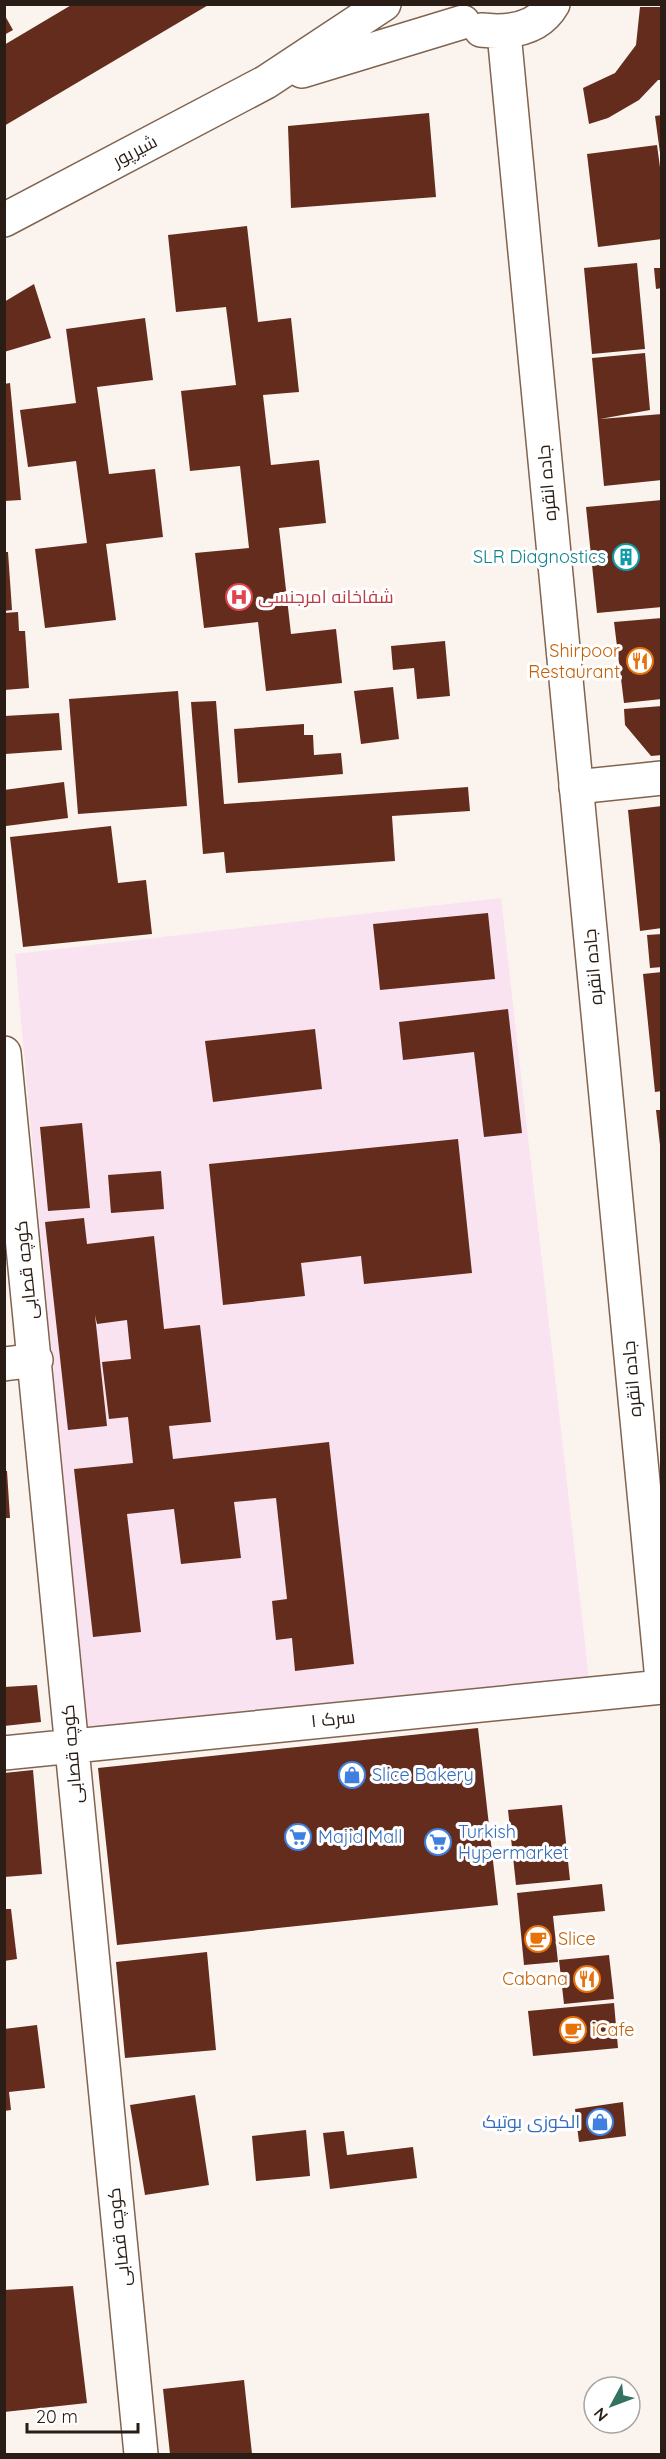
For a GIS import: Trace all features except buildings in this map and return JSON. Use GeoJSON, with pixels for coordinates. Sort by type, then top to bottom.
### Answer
{"type":"FeatureCollection","features":[{"type":"Feature","properties":{"kind":"main road","name":"شیرپور"},"geometry":{"type":"LineString","coordinates":[[4,220],[266,82],[384,4]]}},
{"type":"Feature","properties":{"kind":"main road"},"geometry":{"type":"LineString","coordinates":[[455,13],[481,30],[504,33],[522,29],[538,21],[553,4]]}},
{"type":"Feature","properties":{"kind":"main road","name":"شیرپور"},"geometry":{"type":"LineString","coordinates":[[266,82],[455,13]]}},
{"type":"Feature","properties":{"kind":"main road","name":"جادہ انقرہ"},"geometry":{"type":"LineString","coordinates":[[504,33],[603,1077]]}},
{"type":"Feature","properties":{"kind":"main road"},"geometry":{"type":"LineString","coordinates":[[576,787],[662,778]]}},
{"type":"Feature","properties":{"kind":"main road","name":"کوچه قصابی"},"geometry":{"type":"LineString","coordinates":[[4,1053],[20,1362],[61,1622],[70,1745],[141,2454]]}},
{"type":"Feature","properties":{"kind":"main road","name":"جاده انقره"},"geometry":{"type":"LineString","coordinates":[[603,1077],[662,1680]]}},
{"type":"Feature","properties":{"kind":"main road","name":"سرک ۱"},"geometry":{"type":"LineString","coordinates":[[4,1753],[662,1687]]}},
{"type":"Feature","properties":{"kind":"shaded area"},"geometry":{"type":"Polygon","coordinates":[[[501,898],[589,1679],[86,1732],[15,954],[501,898]]]}},
{"type":"Feature","properties":{"kind":"place","name":"SLR Diagnostics"},"geometry":{"type":"Point","coordinates":[626,557]}},
{"type":"Feature","properties":{"kind":"place","name":"شفاخانه امرجنسی"},"geometry":{"type":"Point","coordinates":[239,597]}},
{"type":"Feature","properties":{"kind":"place","name":"Shirpoor Restaurant"},"geometry":{"type":"Point","coordinates":[640,661]}},
{"type":"Feature","properties":{"kind":"place","name":"Slice Bakery"},"geometry":{"type":"Point","coordinates":[352,1775]}},
{"type":"Feature","properties":{"kind":"place","name":"Majid Mall"},"geometry":{"type":"Point","coordinates":[298,1837]}},
{"type":"Feature","properties":{"kind":"place","name":"Turkish Hypermarket"},"geometry":{"type":"Point","coordinates":[438,1842]}},
{"type":"Feature","properties":{"kind":"place","name":"Slice"},"geometry":{"type":"Point","coordinates":[538,1939]}},
{"type":"Feature","properties":{"kind":"place","name":"Cabana"},"geometry":{"type":"Point","coordinates":[587,1979]}},
{"type":"Feature","properties":{"kind":"place","name":"iCafe"},"geometry":{"type":"Point","coordinates":[573,2030]}},
{"type":"Feature","properties":{"kind":"place","name":"الکوزی بوتیک"},"geometry":{"type":"Point","coordinates":[600,2122]}}]}
